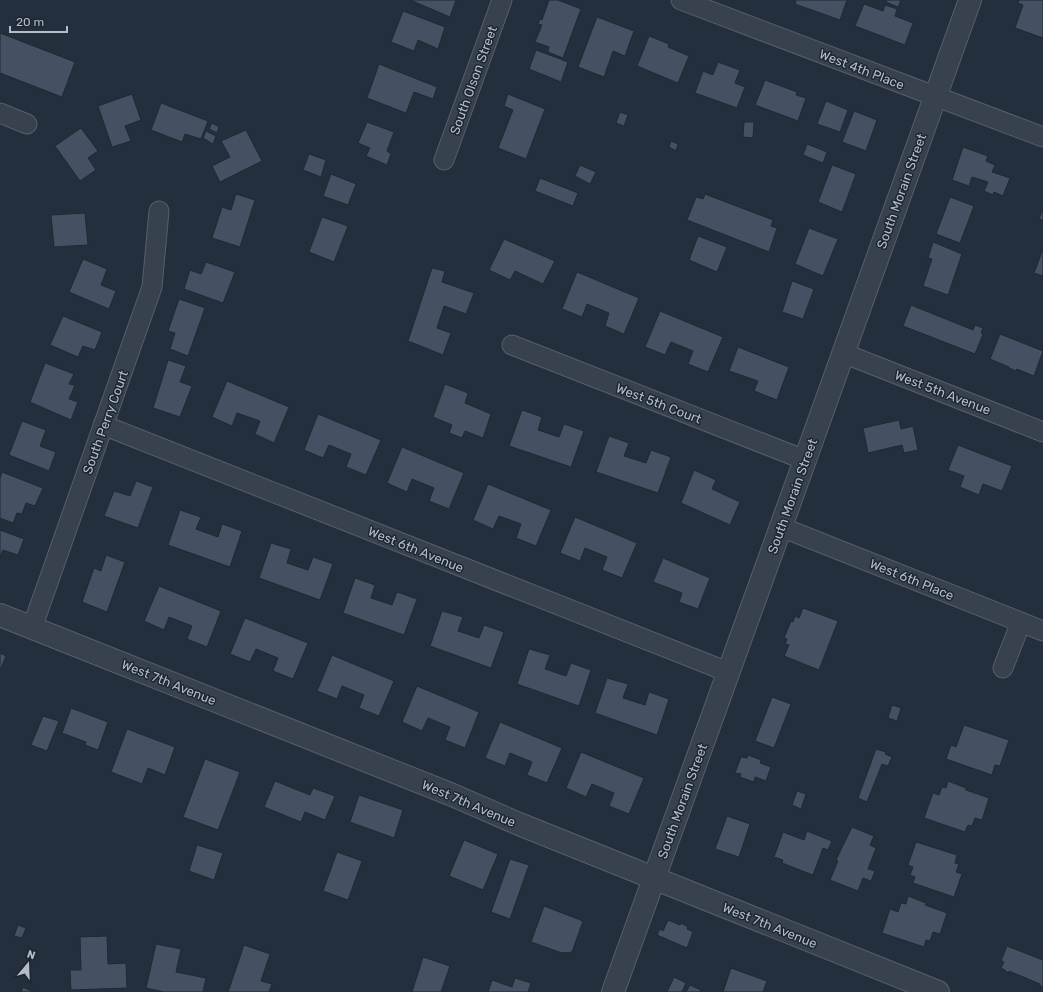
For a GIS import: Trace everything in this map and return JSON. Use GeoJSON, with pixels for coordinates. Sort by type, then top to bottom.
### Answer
{"type":"FeatureCollection","features":[{"type":"Feature","properties":{"kind":"street","name":"South Olson Street"},"geometry":{"type":"LineString","coordinates":[[444,160],[502,0]]}},
{"type":"Feature","properties":{"kind":"street","name":"West 4th Place"},"geometry":{"type":"LineString","coordinates":[[681,0],[1043,137]]}},
{"type":"Feature","properties":{"kind":"street","name":"South Morain Street"},"geometry":{"type":"LineString","coordinates":[[613,992],[970,0]]}},
{"type":"Feature","properties":{"kind":"street"},"geometry":{"type":"LineString","coordinates":[[0,113],[27,124]]}},
{"type":"Feature","properties":{"kind":"street","name":"South Perry Court"},"geometry":{"type":"LineString","coordinates":[[32,628],[152,287],[159,211]]}},
{"type":"Feature","properties":{"kind":"street","name":"West 5th Court"},"geometry":{"type":"LineString","coordinates":[[512,345],[805,460]]}},
{"type":"Feature","properties":{"kind":"street","name":"West 5th Avenue"},"geometry":{"type":"LineString","coordinates":[[843,353],[1043,432]]}},
{"type":"Feature","properties":{"kind":"street","name":"West 6th Avenue"},"geometry":{"type":"LineString","coordinates":[[103,426],[728,672]]}},
{"type":"Feature","properties":{"kind":"street","name":"West 6th Place"},"geometry":{"type":"LineString","coordinates":[[781,527],[1043,631]]}},
{"type":"Feature","properties":{"kind":"street","name":"West 7th Avenue"},"geometry":{"type":"LineString","coordinates":[[0,615],[450,794],[519,824],[938,992]]}},
{"type":"Feature","properties":{"kind":"street"},"geometry":{"type":"LineString","coordinates":[[1003,668],[1021,622]]}},
{"type":"Feature","properties":{"kind":"building"},"geometry":{"type":"Polygon","coordinates":[[[410,0],[456,0],[450,17],[410,0]]]}},
{"type":"Feature","properties":{"kind":"building"},"geometry":{"type":"Polygon","coordinates":[[[549,0],[558,0],[581,9],[563,58],[548,52],[549,47],[535,42],[542,25],[538,24],[540,19],[542,20],[549,0]]]}},
{"type":"Feature","properties":{"kind":"building"},"geometry":{"type":"Polygon","coordinates":[[[796,0],[847,0],[840,20],[795,4],[796,0]]]}},
{"type":"Feature","properties":{"kind":"building"},"geometry":{"type":"Polygon","coordinates":[[[887,0],[901,0],[898,7],[886,2],[887,0]]]}},
{"type":"Feature","properties":{"kind":"building"},"geometry":{"type":"Polygon","coordinates":[[[1019,0],[1043,0],[1043,38],[1015,28],[1023,5],[1018,3],[1019,0]]]}},
{"type":"Feature","properties":{"kind":"building"},"geometry":{"type":"Polygon","coordinates":[[[864,4],[883,11],[885,5],[897,9],[895,16],[913,23],[905,45],[855,26],[864,4]]]}},
{"type":"Feature","properties":{"kind":"building"},"geometry":{"type":"Polygon","coordinates":[[[403,11],[445,27],[438,49],[418,40],[414,51],[391,42],[403,11]]]}},
{"type":"Feature","properties":{"kind":"building"},"geometry":{"type":"Polygon","coordinates":[[[597,17],[634,31],[625,56],[613,51],[604,77],[578,67],[597,17]]]}},
{"type":"Feature","properties":{"kind":"building"},"geometry":{"type":"Polygon","coordinates":[[[0,33],[75,62],[62,97],[0,73],[0,33]]]}},
{"type":"Feature","properties":{"kind":"building"},"geometry":{"type":"Polygon","coordinates":[[[649,36],[669,44],[668,47],[689,56],[678,83],[637,66],[649,36]]]}},
{"type":"Feature","properties":{"kind":"building"},"geometry":{"type":"Polygon","coordinates":[[[536,50],[568,62],[561,82],[529,69],[536,50]]]}},
{"type":"Feature","properties":{"kind":"building"},"geometry":{"type":"Polygon","coordinates":[[[718,62],[740,70],[735,83],[745,87],[737,108],[695,93],[703,71],[713,75],[718,62]]]}},
{"type":"Feature","properties":{"kind":"building"},"geometry":{"type":"Polygon","coordinates":[[[379,64],[437,87],[433,99],[414,92],[406,113],[367,98],[379,64]]]}},
{"type":"Feature","properties":{"kind":"building"},"geometry":{"type":"Polygon","coordinates":[[[765,80],[797,92],[796,95],[806,98],[798,121],[755,105],[765,80]]]}},
{"type":"Feature","properties":{"kind":"building"},"geometry":{"type":"Polygon","coordinates":[[[132,94],[141,120],[125,126],[131,141],[112,147],[98,106],[132,94]]]}},
{"type":"Feature","properties":{"kind":"building"},"geometry":{"type":"Polygon","coordinates":[[[508,94],[545,109],[526,159],[498,148],[513,110],[504,106],[508,94]]]}},
{"type":"Feature","properties":{"kind":"building"},"geometry":{"type":"Polygon","coordinates":[[[826,101],[848,110],[840,132],[817,124],[826,101]]]}},
{"type":"Feature","properties":{"kind":"building"},"geometry":{"type":"Polygon","coordinates":[[[161,103],[208,121],[201,139],[185,134],[182,142],[151,130],[161,103]]]}},
{"type":"Feature","properties":{"kind":"building"},"geometry":{"type":"Polygon","coordinates":[[[854,111],[877,120],[866,151],[842,142],[854,111]]]}},
{"type":"Feature","properties":{"kind":"building"},"geometry":{"type":"Polygon","coordinates":[[[620,112],[628,115],[624,126],[616,123],[620,112]]]}},
{"type":"Feature","properties":{"kind":"building"},"geometry":{"type":"Polygon","coordinates":[[[367,122],[394,132],[387,151],[391,154],[387,165],[366,156],[370,148],[358,143],[367,122]]]}},
{"type":"Feature","properties":{"kind":"building"},"geometry":{"type":"Polygon","coordinates":[[[744,122],[754,122],[753,138],[743,137],[744,122]]]}},
{"type":"Feature","properties":{"kind":"building"},"geometry":{"type":"Polygon","coordinates":[[[212,123],[219,127],[217,133],[209,129],[212,123]]]}},
{"type":"Feature","properties":{"kind":"building"},"geometry":{"type":"Polygon","coordinates":[[[81,128],[98,151],[88,158],[96,170],[80,181],[55,146],[81,128]]]}},
{"type":"Feature","properties":{"kind":"building"},"geometry":{"type":"Polygon","coordinates":[[[246,130],[262,161],[220,182],[212,166],[230,157],[221,141],[246,130]]]}},
{"type":"Feature","properties":{"kind":"building"},"geometry":{"type":"Polygon","coordinates":[[[206,131],[216,136],[213,144],[203,138],[206,131]]]}},
{"type":"Feature","properties":{"kind":"building"},"geometry":{"type":"Polygon","coordinates":[[[671,141],[678,144],[676,151],[669,147],[671,141]]]}},
{"type":"Feature","properties":{"kind":"building"},"geometry":{"type":"Polygon","coordinates":[[[807,144],[827,152],[823,163],[803,155],[807,144]]]}},
{"type":"Feature","properties":{"kind":"building"},"geometry":{"type":"Polygon","coordinates":[[[963,147],[988,156],[986,161],[995,165],[992,172],[1010,178],[1003,196],[994,192],[993,195],[984,191],[988,182],[972,177],[969,186],[952,180],[963,147]]]}},
{"type":"Feature","properties":{"kind":"building"},"geometry":{"type":"Polygon","coordinates":[[[309,154],[326,160],[321,177],[303,170],[309,154]]]}},
{"type":"Feature","properties":{"kind":"building"},"geometry":{"type":"Polygon","coordinates":[[[580,165],[596,172],[590,184],[575,176],[580,165]]]}},
{"type":"Feature","properties":{"kind":"building"},"geometry":{"type":"Polygon","coordinates":[[[832,165],[856,174],[842,212],[818,202],[832,165]]]}},
{"type":"Feature","properties":{"kind":"building"},"geometry":{"type":"Polygon","coordinates":[[[331,174],[356,184],[348,205],[323,196],[331,174]]]}},
{"type":"Feature","properties":{"kind":"building"},"geometry":{"type":"Polygon","coordinates":[[[540,178],[578,193],[573,206],[535,191],[540,178]]]}},
{"type":"Feature","properties":{"kind":"building"},"geometry":{"type":"Polygon","coordinates":[[[236,194],[255,200],[240,247],[212,238],[222,207],[231,210],[236,194]]]}},
{"type":"Feature","properties":{"kind":"building"},"geometry":{"type":"Polygon","coordinates":[[[705,194],[773,220],[771,226],[777,228],[769,252],[687,220],[696,197],[703,199],[705,194]]]}},
{"type":"Feature","properties":{"kind":"building"},"geometry":{"type":"Polygon","coordinates":[[[950,197],[974,206],[960,243],[936,234],[950,197]]]}},
{"type":"Feature","properties":{"kind":"building"},"geometry":{"type":"Polygon","coordinates":[[[1043,209],[1043,220],[1039,219],[1043,209]]]}},
{"type":"Feature","properties":{"kind":"building"},"geometry":{"type":"Polygon","coordinates":[[[85,213],[88,245],[54,247],[51,215],[85,213]]]}},
{"type":"Feature","properties":{"kind":"building"},"geometry":{"type":"Polygon","coordinates":[[[322,217],[348,226],[334,262],[309,252],[322,217]]]}},
{"type":"Feature","properties":{"kind":"building"},"geometry":{"type":"Polygon","coordinates":[[[809,228],[838,239],[823,276],[795,264],[809,228]]]}},
{"type":"Feature","properties":{"kind":"building"},"geometry":{"type":"Polygon","coordinates":[[[698,236],[727,247],[717,272],[689,260],[698,236]]]}},
{"type":"Feature","properties":{"kind":"building"},"geometry":{"type":"Polygon","coordinates":[[[504,239],[555,261],[543,284],[515,271],[510,280],[489,270],[504,239]]]}},
{"type":"Feature","properties":{"kind":"building"},"geometry":{"type":"Polygon","coordinates":[[[933,242],[962,254],[948,295],[923,286],[932,259],[928,258],[933,242]]]}},
{"type":"Feature","properties":{"kind":"building"},"geometry":{"type":"Polygon","coordinates":[[[1043,249],[1043,276],[1034,273],[1043,249]]]}},
{"type":"Feature","properties":{"kind":"building"},"geometry":{"type":"Polygon","coordinates":[[[83,259],[107,269],[101,285],[116,291],[109,309],[69,292],[83,259]]]}},
{"type":"Feature","properties":{"kind":"building"},"geometry":{"type":"Polygon","coordinates":[[[206,262],[235,272],[223,303],[184,289],[190,270],[201,274],[206,262]]]}},
{"type":"Feature","properties":{"kind":"building"},"geometry":{"type":"Polygon","coordinates":[[[432,268],[445,271],[442,282],[474,293],[466,314],[444,306],[437,328],[451,333],[443,355],[408,341],[432,268]]]}},
{"type":"Feature","properties":{"kind":"building"},"geometry":{"type":"Polygon","coordinates":[[[577,272],[639,298],[624,334],[605,326],[609,313],[587,304],[582,317],[562,309],[577,272]]]}},
{"type":"Feature","properties":{"kind":"building"},"geometry":{"type":"Polygon","coordinates":[[[792,281],[814,289],[803,319],[782,312],[792,281]]]}},
{"type":"Feature","properties":{"kind":"building"},"geometry":{"type":"Polygon","coordinates":[[[179,299],[205,308],[188,356],[170,349],[175,333],[168,331],[179,299]]]}},
{"type":"Feature","properties":{"kind":"building"},"geometry":{"type":"Polygon","coordinates":[[[911,305],[973,330],[975,325],[983,328],[981,333],[983,334],[975,354],[903,326],[911,305]]]}},
{"type":"Feature","properties":{"kind":"building"},"geometry":{"type":"Polygon","coordinates":[[[660,311],[723,337],[708,372],[688,364],[693,351],[671,342],[665,355],[645,347],[660,311]]]}},
{"type":"Feature","properties":{"kind":"building"},"geometry":{"type":"Polygon","coordinates":[[[63,316],[102,332],[95,350],[83,346],[78,357],[50,345],[63,316]]]}},
{"type":"Feature","properties":{"kind":"building"},"geometry":{"type":"Polygon","coordinates":[[[1000,334],[1043,351],[1034,376],[1017,369],[1016,371],[990,359],[1000,334]]]}},
{"type":"Feature","properties":{"kind":"building"},"geometry":{"type":"Polygon","coordinates":[[[738,347],[789,367],[777,400],[754,391],[758,381],[729,371],[738,347]]]}},
{"type":"Feature","properties":{"kind":"building"},"geometry":{"type":"Polygon","coordinates":[[[168,360],[186,366],[180,382],[192,386],[180,417],[153,408],[168,360]]]}},
{"type":"Feature","properties":{"kind":"building"},"geometry":{"type":"Polygon","coordinates":[[[45,363],[74,374],[69,384],[75,385],[69,399],[78,402],[71,420],[30,402],[45,363]]]}},
{"type":"Feature","properties":{"kind":"building"},"geometry":{"type":"Polygon","coordinates":[[[227,381],[289,407],[274,443],[255,434],[260,421],[237,413],[232,426],[212,417],[227,381]]]}},
{"type":"Feature","properties":{"kind":"building"},"geometry":{"type":"Polygon","coordinates":[[[445,384],[468,393],[465,403],[491,414],[483,438],[465,431],[462,438],[449,433],[452,425],[433,417],[445,384]]]}},
{"type":"Feature","properties":{"kind":"building"},"geometry":{"type":"Polygon","coordinates":[[[522,410],[542,417],[538,430],[559,437],[564,424],[584,431],[571,467],[509,446],[522,410]]]}},
{"type":"Feature","properties":{"kind":"building"},"geometry":{"type":"Polygon","coordinates":[[[318,414],[381,440],[366,475],[346,467],[351,454],[329,445],[323,458],[304,450],[318,414]]]}},
{"type":"Feature","properties":{"kind":"building"},"geometry":{"type":"Polygon","coordinates":[[[899,420],[901,429],[913,426],[918,450],[904,453],[902,445],[868,453],[863,428],[899,420]]]}},
{"type":"Feature","properties":{"kind":"building"},"geometry":{"type":"Polygon","coordinates":[[[22,421],[46,430],[40,446],[56,452],[49,471],[9,455],[22,421]]]}},
{"type":"Feature","properties":{"kind":"building"},"geometry":{"type":"Polygon","coordinates":[[[609,436],[629,443],[624,456],[646,463],[651,450],[671,457],[658,493],[596,472],[609,436]]]}},
{"type":"Feature","properties":{"kind":"building"},"geometry":{"type":"Polygon","coordinates":[[[958,445],[1012,466],[1002,491],[983,484],[979,495],[960,487],[964,476],[948,470],[958,445]]]}},
{"type":"Feature","properties":{"kind":"building"},"geometry":{"type":"Polygon","coordinates":[[[402,447],[464,473],[449,509],[429,501],[434,488],[412,479],[407,492],[387,483],[402,447]]]}},
{"type":"Feature","properties":{"kind":"building"},"geometry":{"type":"Polygon","coordinates":[[[694,470],[716,480],[712,489],[740,502],[730,525],[681,503],[694,470]]]}},
{"type":"Feature","properties":{"kind":"building"},"geometry":{"type":"Polygon","coordinates":[[[2,472],[43,488],[35,506],[26,503],[22,514],[17,513],[13,523],[0,518],[0,478],[2,472]]]}},
{"type":"Feature","properties":{"kind":"building"},"geometry":{"type":"Polygon","coordinates":[[[136,481],[153,487],[138,528],[104,516],[114,491],[130,496],[136,481]]]}},
{"type":"Feature","properties":{"kind":"building"},"geometry":{"type":"Polygon","coordinates":[[[488,484],[551,510],[536,546],[516,538],[521,524],[499,516],[493,529],[473,520],[488,484]]]}},
{"type":"Feature","properties":{"kind":"building"},"geometry":{"type":"Polygon","coordinates":[[[180,510],[201,517],[196,529],[218,537],[222,524],[242,531],[230,567],[168,545],[180,510]]]}},
{"type":"Feature","properties":{"kind":"building"},"geometry":{"type":"Polygon","coordinates":[[[575,517],[637,543],[622,578],[602,570],[607,557],[585,548],[580,561],[560,553],[575,517]]]}},
{"type":"Feature","properties":{"kind":"building"},"geometry":{"type":"Polygon","coordinates":[[[0,530],[24,539],[18,555],[3,550],[0,557],[0,530]]]}},
{"type":"Feature","properties":{"kind":"building"},"geometry":{"type":"Polygon","coordinates":[[[271,543],[291,549],[287,563],[308,570],[313,557],[333,564],[320,600],[259,578],[271,543]]]}},
{"type":"Feature","properties":{"kind":"building"},"geometry":{"type":"Polygon","coordinates":[[[106,555],[125,562],[107,612],[82,602],[94,568],[101,571],[106,555]]]}},
{"type":"Feature","properties":{"kind":"building"},"geometry":{"type":"Polygon","coordinates":[[[663,558],[710,578],[698,609],[679,602],[682,593],[653,582],[663,558]]]}},
{"type":"Feature","properties":{"kind":"building"},"geometry":{"type":"Polygon","coordinates":[[[355,578],[375,585],[371,598],[392,605],[397,592],[417,599],[404,635],[343,613],[355,578]]]}},
{"type":"Feature","properties":{"kind":"building"},"geometry":{"type":"Polygon","coordinates":[[[159,586],[221,611],[207,647],[187,639],[192,626],[169,617],[164,630],[144,621],[159,586]]]}},
{"type":"Feature","properties":{"kind":"building"},"geometry":{"type":"Polygon","coordinates":[[[803,608],[838,621],[819,670],[784,656],[789,645],[785,644],[787,639],[784,638],[791,621],[793,622],[795,616],[799,618],[803,608]]]}},
{"type":"Feature","properties":{"kind":"building"},"geometry":{"type":"Polygon","coordinates":[[[442,611],[463,617],[458,631],[479,638],[484,625],[504,632],[491,668],[430,646],[442,611]]]}},
{"type":"Feature","properties":{"kind":"building"},"geometry":{"type":"Polygon","coordinates":[[[245,618],[308,643],[293,679],[273,671],[278,658],[256,649],[250,662],[230,654],[245,618]]]}},
{"type":"Feature","properties":{"kind":"building"},"geometry":{"type":"Polygon","coordinates":[[[529,649],[550,655],[545,669],[566,676],[571,663],[591,670],[579,706],[517,684],[529,649]]]}},
{"type":"Feature","properties":{"kind":"building"},"geometry":{"type":"Polygon","coordinates":[[[0,653],[6,656],[0,671],[0,653]]]}},
{"type":"Feature","properties":{"kind":"building"},"geometry":{"type":"Polygon","coordinates":[[[332,655],[394,681],[379,716],[359,708],[364,695],[342,686],[337,699],[317,691],[332,655]]]}},
{"type":"Feature","properties":{"kind":"building"},"geometry":{"type":"Polygon","coordinates":[[[607,678],[628,684],[623,698],[645,705],[649,692],[669,699],[657,735],[595,713],[607,678]]]}},
{"type":"Feature","properties":{"kind":"building"},"geometry":{"type":"Polygon","coordinates":[[[417,686],[479,712],[465,748],[445,740],[450,727],[428,718],[422,731],[402,722],[417,686]]]}},
{"type":"Feature","properties":{"kind":"building"},"geometry":{"type":"Polygon","coordinates":[[[772,697],[791,704],[774,748],[755,741],[772,697]]]}},
{"type":"Feature","properties":{"kind":"building"},"geometry":{"type":"Polygon","coordinates":[[[892,705],[901,708],[897,721],[888,718],[892,705]]]}},
{"type":"Feature","properties":{"kind":"building"},"geometry":{"type":"Polygon","coordinates":[[[71,708],[108,722],[98,750],[85,745],[86,742],[62,733],[71,708]]]}},
{"type":"Feature","properties":{"kind":"building"},"geometry":{"type":"Polygon","coordinates":[[[43,716],[59,721],[47,751],[31,745],[43,716]]]}},
{"type":"Feature","properties":{"kind":"building"},"geometry":{"type":"Polygon","coordinates":[[[500,722],[562,748],[547,783],[527,775],[532,762],[510,753],[505,766],[485,758],[500,722]]]}},
{"type":"Feature","properties":{"kind":"building"},"geometry":{"type":"Polygon","coordinates":[[[964,725],[1009,740],[1000,766],[995,765],[992,775],[946,759],[951,745],[956,747],[964,725]]]}},
{"type":"Feature","properties":{"kind":"building"},"geometry":{"type":"Polygon","coordinates":[[[127,729],[175,747],[165,775],[148,768],[142,784],[111,772],[127,729]]]}},
{"type":"Feature","properties":{"kind":"building"},"geometry":{"type":"Polygon","coordinates":[[[876,749],[886,752],[885,754],[892,757],[888,766],[882,764],[867,802],[858,798],[876,749]]]}},
{"type":"Feature","properties":{"kind":"building"},"geometry":{"type":"Polygon","coordinates":[[[581,752],[644,778],[629,814],[609,806],[614,793],[592,784],[586,797],[566,788],[581,752]]]}},
{"type":"Feature","properties":{"kind":"building"},"geometry":{"type":"Polygon","coordinates":[[[748,755],[761,760],[760,763],[771,767],[766,781],[755,777],[754,782],[740,777],[741,774],[735,773],[741,757],[747,758],[748,755]]]}},
{"type":"Feature","properties":{"kind":"building"},"geometry":{"type":"Polygon","coordinates":[[[205,759],[240,772],[218,830],[183,817],[205,759]]]}},
{"type":"Feature","properties":{"kind":"building"},"geometry":{"type":"Polygon","coordinates":[[[275,781],[310,795],[313,788],[335,796],[325,820],[305,812],[301,822],[264,807],[275,781]]]}},
{"type":"Feature","properties":{"kind":"building"},"geometry":{"type":"Polygon","coordinates":[[[948,781],[966,788],[966,790],[989,798],[982,820],[975,818],[972,826],[968,825],[965,832],[924,818],[933,793],[939,795],[942,787],[946,788],[948,781]]]}},
{"type":"Feature","properties":{"kind":"building"},"geometry":{"type":"Polygon","coordinates":[[[797,791],[806,794],[801,809],[792,805],[797,791]]]}},
{"type":"Feature","properties":{"kind":"building"},"geometry":{"type":"Polygon","coordinates":[[[359,795],[403,810],[394,838],[350,822],[359,795]]]}},
{"type":"Feature","properties":{"kind":"building"},"geometry":{"type":"Polygon","coordinates":[[[727,816],[750,824],[739,857],[715,849],[727,816]]]}},
{"type":"Feature","properties":{"kind":"building"},"geometry":{"type":"Polygon","coordinates":[[[852,827],[874,836],[870,845],[876,848],[868,869],[875,871],[871,881],[863,878],[858,891],[830,880],[838,861],[836,860],[852,827]]]}},
{"type":"Feature","properties":{"kind":"building"},"geometry":{"type":"Polygon","coordinates":[[[807,831],[832,841],[828,850],[823,848],[813,875],[782,863],[783,860],[774,857],[783,832],[804,840],[807,831]]]}},
{"type":"Feature","properties":{"kind":"building"},"geometry":{"type":"Polygon","coordinates":[[[464,840],[498,854],[483,890],[449,876],[464,840]]]}},
{"type":"Feature","properties":{"kind":"building"},"geometry":{"type":"Polygon","coordinates":[[[916,842],[957,855],[955,863],[959,864],[956,872],[962,874],[954,897],[913,883],[915,877],[910,875],[913,867],[908,865],[916,842]]]}},
{"type":"Feature","properties":{"kind":"building"},"geometry":{"type":"Polygon","coordinates":[[[197,845],[223,853],[214,880],[189,871],[197,845]]]}},
{"type":"Feature","properties":{"kind":"building"},"geometry":{"type":"Polygon","coordinates":[[[337,852],[362,861],[348,900],[323,891],[337,852]]]}},
{"type":"Feature","properties":{"kind":"building"},"geometry":{"type":"Polygon","coordinates":[[[510,859],[529,865],[510,919],[491,912],[510,859]]]}},
{"type":"Feature","properties":{"kind":"building"},"geometry":{"type":"Polygon","coordinates":[[[908,896],[926,903],[925,905],[947,913],[940,934],[933,932],[930,941],[926,940],[924,947],[882,933],[890,909],[898,912],[901,903],[906,904],[908,896]]]}},
{"type":"Feature","properties":{"kind":"building"},"geometry":{"type":"Polygon","coordinates":[[[544,906],[583,921],[572,952],[562,953],[531,942],[544,906]]]}},
{"type":"Feature","properties":{"kind":"building"},"geometry":{"type":"Polygon","coordinates":[[[668,920],[680,925],[681,923],[693,932],[687,948],[657,935],[660,929],[663,931],[668,920]]]}},
{"type":"Feature","properties":{"kind":"building"},"geometry":{"type":"Polygon","coordinates":[[[18,925],[26,928],[22,938],[14,936],[18,925]]]}},
{"type":"Feature","properties":{"kind":"building"},"geometry":{"type":"Polygon","coordinates":[[[107,936],[108,964],[126,963],[127,988],[71,990],[70,970],[81,970],[80,937],[107,936]]]}},
{"type":"Feature","properties":{"kind":"building"},"geometry":{"type":"Polygon","coordinates":[[[156,944],[181,949],[176,972],[206,978],[203,992],[164,992],[146,988],[156,944]]]}},
{"type":"Feature","properties":{"kind":"building"},"geometry":{"type":"Polygon","coordinates":[[[244,945],[270,954],[261,981],[272,984],[269,992],[228,992],[244,945]]]}},
{"type":"Feature","properties":{"kind":"building"},"geometry":{"type":"Polygon","coordinates":[[[1007,946],[1043,960],[1043,987],[1040,986],[1040,984],[1009,971],[1009,973],[1001,968],[1004,962],[1001,961],[1007,946]]]}},
{"type":"Feature","properties":{"kind":"building"},"geometry":{"type":"Polygon","coordinates":[[[423,957],[450,966],[441,992],[412,992],[423,957]]]}},
{"type":"Feature","properties":{"kind":"building"},"geometry":{"type":"Polygon","coordinates":[[[731,968],[767,981],[763,992],[723,992],[731,968]]]}},
{"type":"Feature","properties":{"kind":"building"},"geometry":{"type":"Polygon","coordinates":[[[674,977],[686,983],[682,992],[667,992],[674,977]]]}},
{"type":"Feature","properties":{"kind":"building"},"geometry":{"type":"Polygon","coordinates":[[[515,978],[531,983],[528,992],[488,992],[492,980],[512,987],[515,978]]]}},
{"type":"Feature","properties":{"kind":"building"},"geometry":{"type":"Polygon","coordinates":[[[690,985],[701,990],[700,992],[686,992],[690,985]]]}},
{"type":"Feature","properties":{"kind":"building"},"geometry":{"type":"Polygon","coordinates":[[[23,987],[33,992],[21,992],[23,987]]]}}]}
